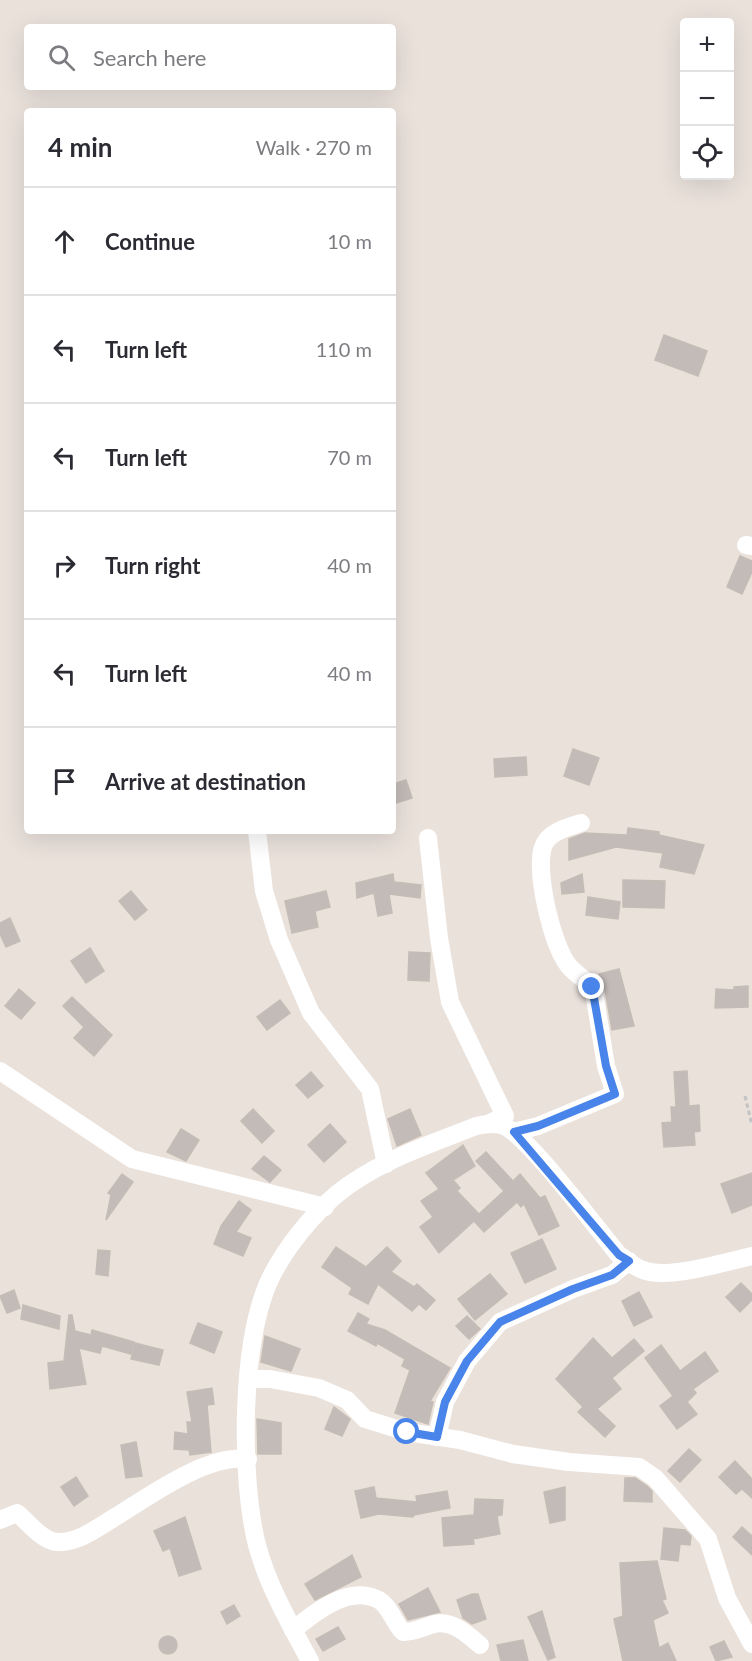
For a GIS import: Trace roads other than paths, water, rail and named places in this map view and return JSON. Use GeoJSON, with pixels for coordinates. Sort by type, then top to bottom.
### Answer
{"type":"FeatureCollection","features":[{"type":"Feature","properties":{"kind":"street"},"geometry":{"type":"LineString","coordinates":[[514,1132],[538,1126],[615,1094],[606,1066],[592,987],[569,966],[559,949],[541,874],[543,846],[558,831],[581,823]]}},
{"type":"Feature","properties":{"kind":"street"},"geometry":{"type":"LineString","coordinates":[[257,834],[264,891],[279,940],[311,1013],[370,1089],[386,1164]]}},
{"type":"Feature","properties":{"kind":"street"},"geometry":{"type":"LineString","coordinates":[[310,1661],[279,1604],[258,1546],[250,1507],[249,1379],[256,1328],[271,1276],[289,1248],[325,1207],[336,1195],[363,1175],[476,1126],[505,1116],[450,1002],[439,938],[428,838]]}},
{"type":"Feature","properties":{"kind":"street"},"geometry":{"type":"LineString","coordinates":[[0,1071],[132,1159],[325,1207]]}},
{"type":"Feature","properties":{"kind":"street"},"geometry":{"type":"LineString","coordinates":[[490,1123],[502,1125],[514,1132],[619,1255],[644,1271],[669,1272],[751,1259]]}},
{"type":"Feature","properties":{"kind":"street"},"geometry":{"type":"LineString","coordinates":[[437,1437],[445,1402],[456,1381],[467,1361],[500,1322],[573,1289],[612,1275],[629,1261]]}},
{"type":"Feature","properties":{"kind":"street"},"geometry":{"type":"LineString","coordinates":[[249,1379],[270,1379],[319,1388],[347,1400],[365,1419],[407,1432],[513,1454],[569,1462],[639,1467],[655,1478],[708,1539],[727,1598],[752,1644]]}},
{"type":"Feature","properties":{"kind":"street"},"geometry":{"type":"LineString","coordinates":[[0,1520],[17,1513],[43,1536],[57,1542],[84,1536],[172,1482],[213,1464],[248,1459]]}},
{"type":"Feature","properties":{"kind":"street"},"geometry":{"type":"LineString","coordinates":[[293,1629],[319,1610],[355,1594],[378,1599],[388,1609],[403,1632],[412,1632],[435,1623],[450,1624],[480,1644]]}}]}
